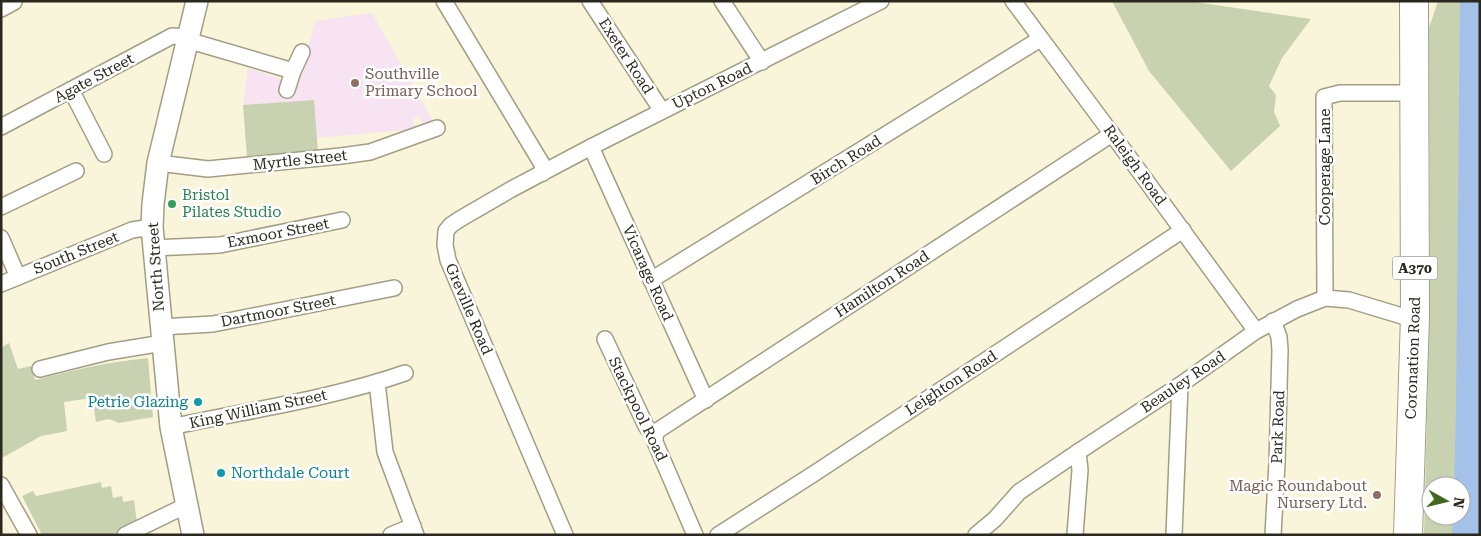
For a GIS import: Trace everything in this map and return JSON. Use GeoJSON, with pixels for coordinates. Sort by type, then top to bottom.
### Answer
{"type":"FeatureCollection","features":[{"type":"Feature","properties":{"kind":"highway","name":"Coronation Road"},"geometry":{"type":"LineString","coordinates":[[1408,535],[1415,316],[1414,1]]}},
{"type":"Feature","properties":{"kind":"main road","name":"North Street"},"geometry":{"type":"LineString","coordinates":[[192,535],[171,427],[152,227],[158,163],[197,1]]}},
{"type":"Feature","properties":{"kind":"street"},"geometry":{"type":"LineString","coordinates":[[444,1],[542,164],[543,173]]}},
{"type":"Feature","properties":{"kind":"street","name":"Exeter Road"},"geometry":{"type":"LineString","coordinates":[[590,1],[662,111]]}},
{"type":"Feature","properties":{"kind":"street"},"geometry":{"type":"LineString","coordinates":[[722,1],[762,62]]}},
{"type":"Feature","properties":{"kind":"street","name":"Raleigh Road"},"geometry":{"type":"LineString","coordinates":[[1012,1],[1256,331]]}},
{"type":"Feature","properties":{"kind":"street","name":"Upton Road"},"geometry":{"type":"LineString","coordinates":[[543,173],[874,3]]}},
{"type":"Feature","properties":{"kind":"street","name":"Agate Street"},"geometry":{"type":"LineString","coordinates":[[1,127],[172,36],[187,39]]}},
{"type":"Feature","properties":{"kind":"street"},"geometry":{"type":"LineString","coordinates":[[187,39],[293,71]]}},
{"type":"Feature","properties":{"kind":"street","name":"Birch Road"},"geometry":{"type":"LineString","coordinates":[[651,280],[1040,39]]}},
{"type":"Feature","properties":{"kind":"street"},"geometry":{"type":"LineString","coordinates":[[287,90],[302,52]]}},
{"type":"Feature","properties":{"kind":"street"},"geometry":{"type":"LineString","coordinates":[[71,90],[104,154]]}},
{"type":"Feature","properties":{"kind":"street","name":"Cooperage Lane"},"geometry":{"type":"LineString","coordinates":[[1325,298],[1324,97],[1340,93],[1415,93]]}},
{"type":"Feature","properties":{"kind":"street","name":"Myrtle Street"},"geometry":{"type":"LineString","coordinates":[[158,163],[208,169],[341,156],[370,152],[437,128]]}},
{"type":"Feature","properties":{"kind":"street","name":"Hamilton Road"},"geometry":{"type":"LineString","coordinates":[[655,437],[657,431],[1112,134]]}},
{"type":"Feature","properties":{"kind":"street","name":"Vicarage Road"},"geometry":{"type":"LineString","coordinates":[[591,147],[706,400]]}},
{"type":"Feature","properties":{"kind":"street"},"geometry":{"type":"LineString","coordinates":[[1,206],[76,171]]}},
{"type":"Feature","properties":{"kind":"street","name":"Greville Road"},"geometry":{"type":"LineString","coordinates":[[543,173],[451,225],[446,231],[445,245],[448,260],[560,533]]}},
{"type":"Feature","properties":{"kind":"street","name":"Exmoor Street"},"geometry":{"type":"LineString","coordinates":[[153,248],[220,244],[342,220]]}},
{"type":"Feature","properties":{"kind":"street","name":"South Street"},"geometry":{"type":"LineString","coordinates":[[1,284],[132,230],[152,227]]}},
{"type":"Feature","properties":{"kind":"street","name":"Leighton Road"},"geometry":{"type":"LineString","coordinates":[[718,535],[1182,230]]}},
{"type":"Feature","properties":{"kind":"street"},"geometry":{"type":"LineString","coordinates":[[1,238],[18,277]]}},
{"type":"Feature","properties":{"kind":"street","name":"Dartmoor Street"},"geometry":{"type":"LineString","coordinates":[[40,369],[108,352],[162,335],[394,288]]}},
{"type":"Feature","properties":{"kind":"street","name":"Beauley Road"},"geometry":{"type":"LineString","coordinates":[[976,535],[995,519],[1019,492],[1180,385],[1256,331],[1296,308],[1325,298],[1349,300],[1402,316],[1415,316]]}},
{"type":"Feature","properties":{"kind":"street","name":"Park Road"},"geometry":{"type":"LineString","coordinates":[[1273,321],[1279,338],[1280,350],[1273,535]]}},
{"type":"Feature","properties":{"kind":"street","name":"Stackpool Road"},"geometry":{"type":"LineString","coordinates":[[604,339],[646,426],[655,437],[654,442],[695,535]]}},
{"type":"Feature","properties":{"kind":"street","name":"King William Street"},"geometry":{"type":"LineString","coordinates":[[171,427],[345,391],[405,373]]}},
{"type":"Feature","properties":{"kind":"street"},"geometry":{"type":"LineString","coordinates":[[377,382],[385,452],[414,530],[391,535]]}},
{"type":"Feature","properties":{"kind":"street"},"geometry":{"type":"LineString","coordinates":[[1174,535],[1180,385]]}},
{"type":"Feature","properties":{"kind":"street"},"geometry":{"type":"LineString","coordinates":[[1075,535],[1080,470],[1078,452]]}},
{"type":"Feature","properties":{"kind":"street"},"geometry":{"type":"LineString","coordinates":[[1,484],[6,507],[29,535]]}},
{"type":"Feature","properties":{"kind":"street"},"geometry":{"type":"LineString","coordinates":[[125,535],[187,505]]}},
{"type":"Feature","properties":{"kind":"shaded area","name":"Southville Primary School"},"geometry":{"type":"Polygon","coordinates":[[[372,13],[434,123],[424,126],[419,116],[412,120],[416,129],[317,138],[247,157],[243,105],[248,68],[278,78],[282,81],[286,93],[295,96],[315,21],[372,13]]]}},
{"type":"Feature","properties":{"kind":"green space"},"geometry":{"type":"Polygon","coordinates":[[[1112,1],[1188,1],[1311,19],[1282,58],[1269,86],[1276,95],[1274,112],[1280,126],[1231,171],[1149,71],[1112,1]]]}},
{"type":"Feature","properties":{"kind":"green space"},"geometry":{"type":"Polygon","coordinates":[[[1438,1],[1480,1],[1470,476],[1425,476],[1430,291],[1429,28],[1438,1]]]}},
{"type":"Feature","properties":{"kind":"green space"},"geometry":{"type":"Polygon","coordinates":[[[314,100],[318,152],[247,157],[243,105],[314,100]]]}},
{"type":"Feature","properties":{"kind":"green space"},"geometry":{"type":"Polygon","coordinates":[[[9,343],[18,369],[31,366],[35,380],[91,367],[148,358],[153,417],[119,423],[109,419],[96,422],[92,398],[64,402],[67,431],[41,436],[2,458],[1,348],[9,343]]]}},
{"type":"Feature","properties":{"kind":"green space"},"geometry":{"type":"Polygon","coordinates":[[[101,482],[102,488],[111,486],[113,498],[122,496],[123,502],[134,500],[137,523],[111,535],[42,535],[22,496],[33,491],[36,496],[101,482]]]}},
{"type":"Feature","properties":{"kind":"green space"},"geometry":{"type":"Polygon","coordinates":[[[1424,526],[1469,526],[1469,535],[1424,535],[1424,526]]]}},
{"type":"Feature","properties":{"kind":"water"},"geometry":{"type":"Polygon","coordinates":[[[1460,1],[1480,1],[1480,535],[1452,535],[1452,526],[1471,526],[1471,476],[1454,476],[1460,1]]]}},
{"type":"Feature","properties":{"kind":"place","name":"Southville Primary School"},"geometry":{"type":"Point","coordinates":[355,83]}},
{"type":"Feature","properties":{"kind":"place","name":"Bristol Pilates Studio"},"geometry":{"type":"Point","coordinates":[172,204]}},
{"type":"Feature","properties":{"kind":"place","name":"Petrie Glazing"},"geometry":{"type":"Point","coordinates":[198,402]}},
{"type":"Feature","properties":{"kind":"place","name":"Northdale Court"},"geometry":{"type":"Point","coordinates":[221,473]}},
{"type":"Feature","properties":{"kind":"place","name":"Magic Roundabout Nursery Ltd."},"geometry":{"type":"Point","coordinates":[1377,495]}}]}
